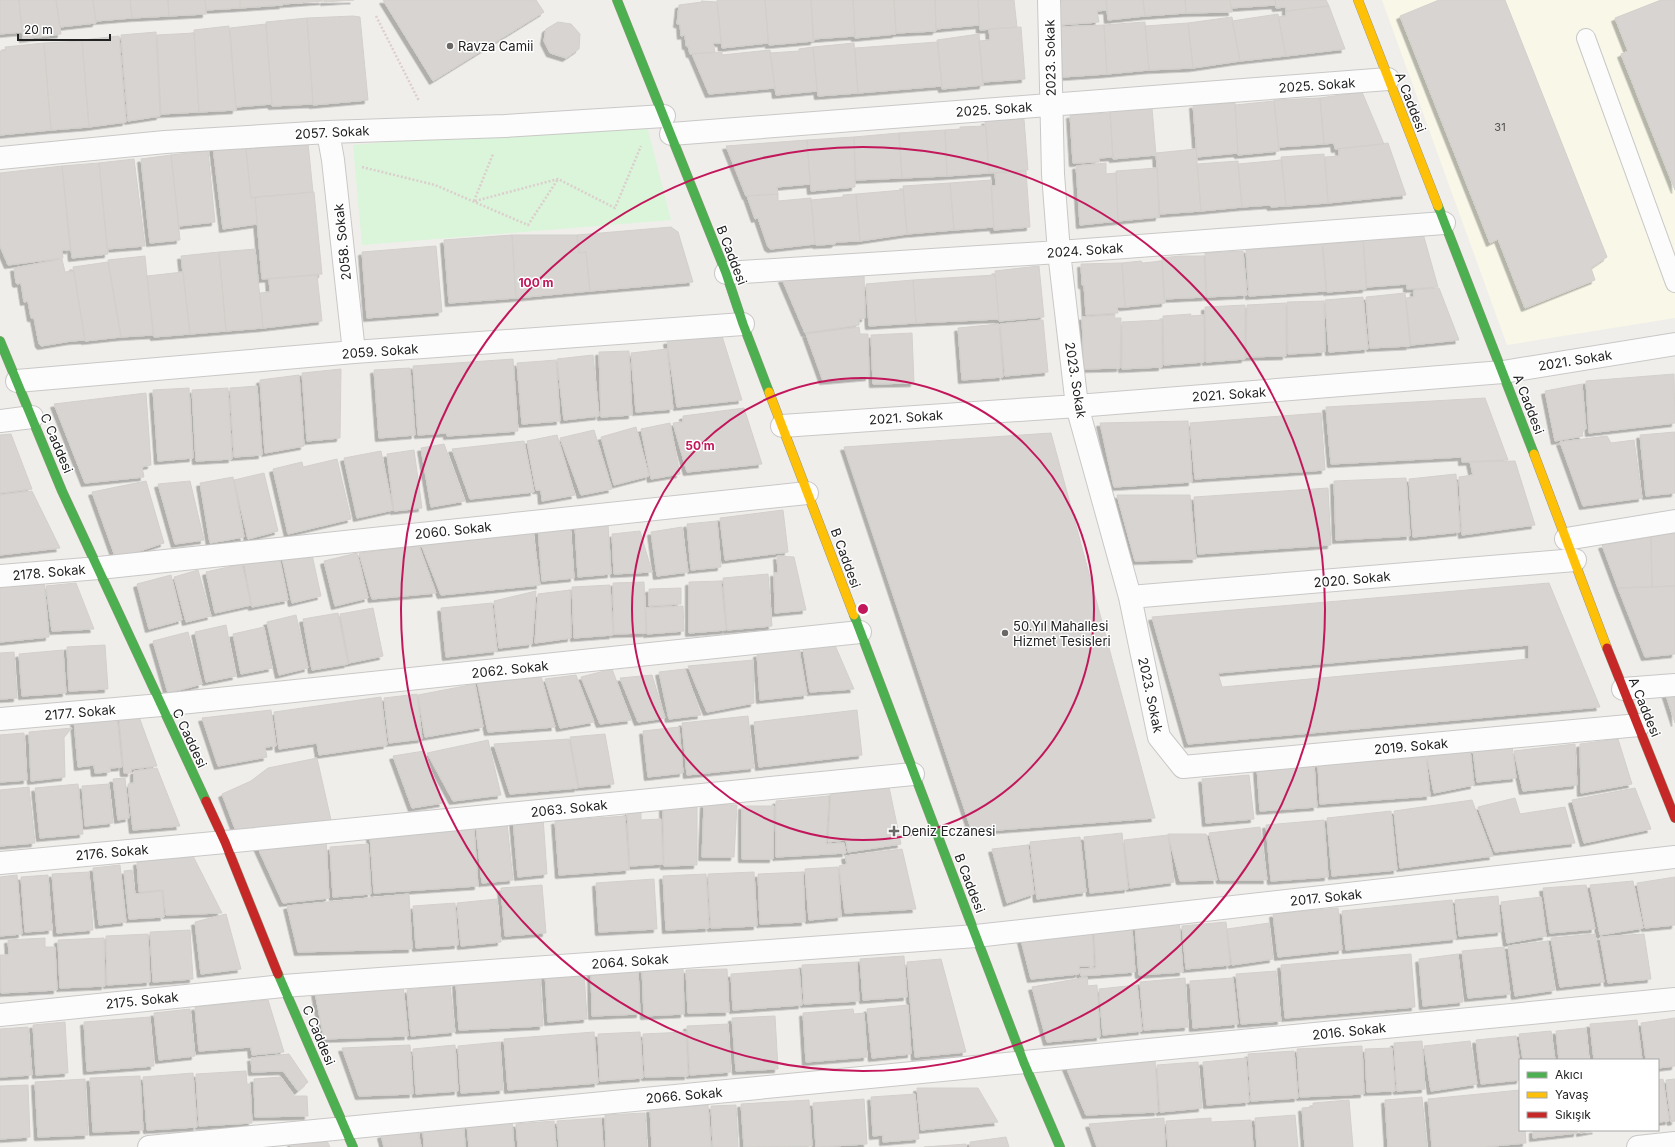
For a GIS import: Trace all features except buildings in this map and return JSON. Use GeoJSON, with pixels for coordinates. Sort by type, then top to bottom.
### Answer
{"type":"FeatureCollection","features":[{"type":"Feature","properties":{"kind":"street","name":"B Caddesi"},"geometry":{"type":"LineString","coordinates":[[617,0],[726,273],[743,324],[913,774],[1024,1063],[1060,1147]]}},
{"type":"Feature","properties":{"kind":"street","name":"2023. Sokak"},"geometry":{"type":"LineString","coordinates":[[1049,0],[1052,174],[1059,252],[1077,406],[1130,597],[1159,737],[1183,767]]}},
{"type":"Feature","properties":{"kind":"street","name":"A Caddesi"},"geometry":{"type":"LineString","coordinates":[[1358,0],[1503,372],[1623,689],[1675,818]]}},
{"type":"Feature","properties":{"kind":"street","name":"2025. Sokak"},"geometry":{"type":"LineString","coordinates":[[667,125],[1051,105],[1388,79]]}},
{"type":"Feature","properties":{"kind":"street","name":"2057. Sokak"},"geometry":{"type":"LineString","coordinates":[[0,158],[165,142],[328,132],[504,126],[667,125]]}},
{"type":"Feature","properties":{"kind":"street","name":"2058. Sokak"},"geometry":{"type":"LineString","coordinates":[[328,132],[333,160],[354,352]]}},
{"type":"Feature","properties":{"kind":"street","name":"2024. Sokak"},"geometry":{"type":"LineString","coordinates":[[726,273],[1059,252],[1444,223]]}},
{"type":"Feature","properties":{"kind":"street","name":"2059. Sokak"},"geometry":{"type":"LineString","coordinates":[[17,381],[354,352],[743,324]]}},
{"type":"Feature","properties":{"kind":"street","name":"C Caddesi"},"geometry":{"type":"LineString","coordinates":[[0,341],[62,491],[225,842],[283,986],[353,1147]]}},
{"type":"Feature","properties":{"kind":"street","name":"2021. Sokak"},"geometry":{"type":"LineString","coordinates":[[782,426],[1077,406],[1503,372],[1675,344]]}},
{"type":"Feature","properties":{"kind":"street"},"geometry":{"type":"LineString","coordinates":[[0,421],[32,417]]}},
{"type":"Feature","properties":{"kind":"street","name":"2060. Sokak"},"geometry":{"type":"LineString","coordinates":[[99,568],[807,493]]}},
{"type":"Feature","properties":{"kind":"street"},"geometry":{"type":"LineString","coordinates":[[1566,539],[1675,522]]}},
{"type":"Feature","properties":{"kind":"street","name":"2020. Sokak"},"geometry":{"type":"LineString","coordinates":[[1130,597],[1575,560]]}},
{"type":"Feature","properties":{"kind":"street","name":"2178. Sokak"},"geometry":{"type":"LineString","coordinates":[[0,576],[99,568]]}},
{"type":"Feature","properties":{"kind":"street","name":"2062. Sokak"},"geometry":{"type":"LineString","coordinates":[[161,705],[860,632]]}},
{"type":"Feature","properties":{"kind":"street"},"geometry":{"type":"LineString","coordinates":[[1623,689],[1675,685]]}},
{"type":"Feature","properties":{"kind":"street","name":"2177. Sokak"},"geometry":{"type":"LineString","coordinates":[[0,719],[161,705]]}},
{"type":"Feature","properties":{"kind":"street","name":"2019. Sokak"},"geometry":{"type":"LineString","coordinates":[[1183,767],[1638,725]]}},
{"type":"Feature","properties":{"kind":"street","name":"2063. Sokak"},"geometry":{"type":"LineString","coordinates":[[225,842],[913,774]]}},
{"type":"Feature","properties":{"kind":"street","name":"2176. Sokak"},"geometry":{"type":"LineString","coordinates":[[0,863],[225,842]]}},
{"type":"Feature","properties":{"kind":"street","name":"2017. Sokak"},"geometry":{"type":"LineString","coordinates":[[976,936],[1675,857]]}},
{"type":"Feature","properties":{"kind":"street","name":"2064. Sokak"},"geometry":{"type":"LineString","coordinates":[[283,986],[976,936]]}},
{"type":"Feature","properties":{"kind":"street","name":"2175. Sokak"},"geometry":{"type":"LineString","coordinates":[[0,1015],[283,986]]}},
{"type":"Feature","properties":{"kind":"street","name":"2016. Sokak"},"geometry":{"type":"LineString","coordinates":[[1024,1063],[1675,999]]}},
{"type":"Feature","properties":{"kind":"street","name":"2066. Sokak"},"geometry":{"type":"LineString","coordinates":[[149,1147],[344,1127],[1024,1063]]}},
{"type":"Feature","properties":{"kind":"street"},"geometry":{"type":"LineString","coordinates":[[1638,1147],[1675,1143]]}},
{"type":"Feature","properties":{"kind":"lane"},"geometry":{"type":"LineString","coordinates":[[1586,38],[1675,283]]}},
{"type":"Feature","properties":{"kind":"path"},"geometry":{"type":"LineString","coordinates":[[376,16],[433,129]]}},
{"type":"Feature","properties":{"kind":"path"},"geometry":{"type":"LineString","coordinates":[[474,202],[558,179],[615,208],[641,144],[667,125]]}},
{"type":"Feature","properties":{"kind":"path"},"geometry":{"type":"LineString","coordinates":[[474,202],[504,126]]}},
{"type":"Feature","properties":{"kind":"path"},"geometry":{"type":"LineString","coordinates":[[333,160],[435,185],[528,225],[558,179]]}},
{"type":"Feature","properties":{"kind":"shaded area"},"geometry":{"type":"Polygon","coordinates":[[[1382,0],[1675,0],[1675,318],[1507,345],[1382,0]]]}},
{"type":"Feature","properties":{"kind":"green space"},"geometry":{"type":"Polygon","coordinates":[[[645,118],[671,220],[362,245],[353,145],[645,118]]]}},
{"type":"Feature","properties":{"kind":"traffic: fast"},"geometry":{"type":"LineString","coordinates":[[617,0],[726,273],[743,324],[769,392]]}},
{"type":"Feature","properties":{"kind":"traffic: fast"},"geometry":{"type":"LineString","coordinates":[[1438,206],[1534,454]]}},
{"type":"Feature","properties":{"kind":"traffic: fast"},"geometry":{"type":"LineString","coordinates":[[0,341],[62,491],[206,801]]}},
{"type":"Feature","properties":{"kind":"traffic: fast"},"geometry":{"type":"LineString","coordinates":[[854,615],[1024,1063],[1060,1147]]}},
{"type":"Feature","properties":{"kind":"traffic: fast"},"geometry":{"type":"LineString","coordinates":[[278,974],[353,1147]]}},
{"type":"Feature","properties":{"kind":"traffic: slow"},"geometry":{"type":"LineString","coordinates":[[1358,0],[1438,206]]}},
{"type":"Feature","properties":{"kind":"traffic: slow"},"geometry":{"type":"LineString","coordinates":[[769,392],[854,615]]}},
{"type":"Feature","properties":{"kind":"traffic: slow"},"geometry":{"type":"LineString","coordinates":[[1534,454],[1607,648]]}},
{"type":"Feature","properties":{"kind":"traffic: jam"},"geometry":{"type":"LineString","coordinates":[[1607,648],[1675,818]]}},
{"type":"Feature","properties":{"kind":"traffic: jam"},"geometry":{"type":"LineString","coordinates":[[206,801],[225,842],[278,974]]}},
{"type":"Feature","properties":{"kind":"place","name":"Ravza Camii"},"geometry":{"type":"Point","coordinates":[450,46]}},
{"type":"Feature","properties":{"kind":"place","name":"50.Yıl Mahallesi Hizmet Tesisleri"},"geometry":{"type":"Point","coordinates":[1005,633]}},
{"type":"Feature","properties":{"kind":"place","name":"Deniz Eczanesi"},"geometry":{"type":"Point","coordinates":[894,831]}}]}
